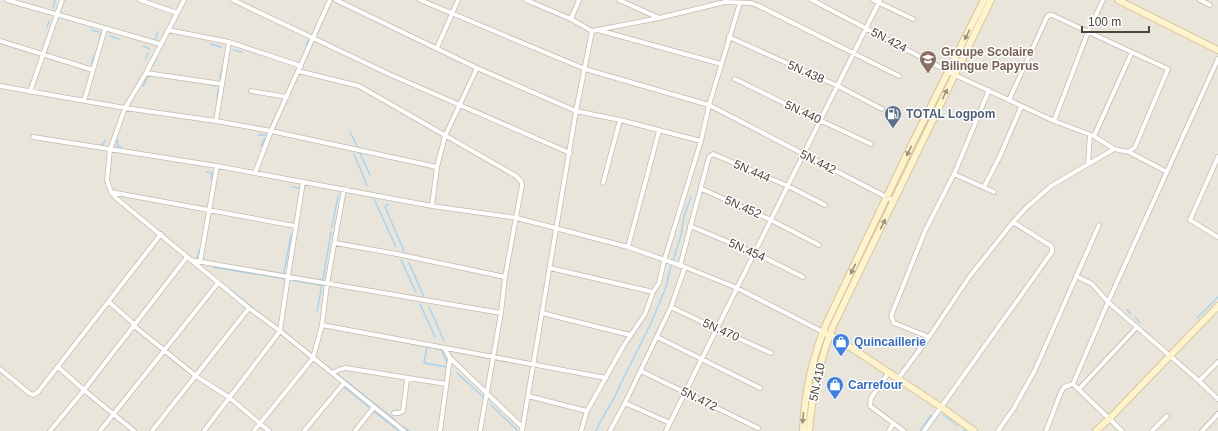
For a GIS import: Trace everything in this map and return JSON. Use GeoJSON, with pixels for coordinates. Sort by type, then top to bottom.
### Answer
{"type":"FeatureCollection","features":[{"type":"Feature","properties":{"kind":"main road"},"geometry":{"type":"LineString","coordinates":[[845,292],[887,197],[984,0]]}},
{"type":"Feature","properties":{"kind":"main road"},"geometry":{"type":"LineString","coordinates":[[802,431],[807,393],[815,356],[823,332],[894,201],[991,0]]}},
{"type":"Feature","properties":{"kind":"main road"},"geometry":{"type":"LineString","coordinates":[[1118,0],[1218,50]]}},
{"type":"Feature","properties":{"kind":"main road","name":"5N.410"},"geometry":{"type":"LineString","coordinates":[[809,431],[812,399],[816,380],[845,292]]}},
{"type":"Feature","properties":{"kind":"main road"},"geometry":{"type":"LineString","coordinates":[[1096,431],[1110,419],[1218,306]]}},
{"type":"Feature","properties":{"kind":"main road"},"geometry":{"type":"LineString","coordinates":[[823,332],[889,372],[974,431]]}},
{"type":"Feature","properties":{"kind":"street"},"geometry":{"type":"LineString","coordinates":[[7,0],[160,44]]}},
{"type":"Feature","properties":{"kind":"street"},"geometry":{"type":"LineString","coordinates":[[30,92],[62,0]]}},
{"type":"Feature","properties":{"kind":"street"},"geometry":{"type":"LineString","coordinates":[[140,0],[177,13]]}},
{"type":"Feature","properties":{"kind":"street"},"geometry":{"type":"LineString","coordinates":[[184,0],[146,73],[125,108],[110,150],[107,180],[111,192],[116,198],[218,283],[404,431]]}},
{"type":"Feature","properties":{"kind":"street"},"geometry":{"type":"LineString","coordinates":[[233,0],[391,75],[570,153]]}},
{"type":"Feature","properties":{"kind":"street"},"geometry":{"type":"LineString","coordinates":[[255,173],[330,0]]}},
{"type":"Feature","properties":{"kind":"street"},"geometry":{"type":"LineString","coordinates":[[336,0],[477,68],[576,111],[620,120],[700,141]]}},
{"type":"Feature","properties":{"kind":"street","name":"5N.442"},"geometry":{"type":"LineString","coordinates":[[420,0],[585,69],[709,105],[894,201]]}},
{"type":"Feature","properties":{"kind":"street"},"geometry":{"type":"LineString","coordinates":[[437,48],[458,0]]}},
{"type":"Feature","properties":{"kind":"street"},"geometry":{"type":"LineString","coordinates":[[526,0],[571,19],[592,30],[659,18],[723,1],[759,6],[899,76]]}},
{"type":"Feature","properties":{"kind":"street"},"geometry":{"type":"LineString","coordinates":[[571,19],[579,0]]}},
{"type":"Feature","properties":{"kind":"street"},"geometry":{"type":"LineString","coordinates":[[619,0],[659,18]]}},
{"type":"Feature","properties":{"kind":"street","name":"5N.424"},"geometry":{"type":"LineString","coordinates":[[812,0],[955,75],[989,90],[1021,107],[1054,122],[1092,135],[1114,150]]}},
{"type":"Feature","properties":{"kind":"street"},"geometry":{"type":"LineString","coordinates":[[873,0],[880,1],[913,19]]}},
{"type":"Feature","properties":{"kind":"street"},"geometry":{"type":"LineString","coordinates":[[1054,122],[1088,32],[1102,0]]}},
{"type":"Feature","properties":{"kind":"street"},"geometry":{"type":"LineString","coordinates":[[1200,0],[1210,5]]}},
{"type":"Feature","properties":{"kind":"street"},"geometry":{"type":"LineString","coordinates":[[666,431],[880,1]]}},
{"type":"Feature","properties":{"kind":"street"},"geometry":{"type":"LineString","coordinates":[[581,431],[587,411],[630,335],[645,314],[653,292],[659,283],[709,105],[740,3]]}},
{"type":"Feature","properties":{"kind":"street"},"geometry":{"type":"LineString","coordinates":[[1009,100],[1046,17],[1049,15],[1052,16],[1167,67],[1168,71],[1135,147],[1129,152]]}},
{"type":"Feature","properties":{"kind":"street"},"geometry":{"type":"LineString","coordinates":[[84,101],[106,28]]}},
{"type":"Feature","properties":{"kind":"street"},"geometry":{"type":"LineString","coordinates":[[597,29],[721,64]]}},
{"type":"Feature","properties":{"kind":"street"},"geometry":{"type":"LineString","coordinates":[[168,30],[230,42],[301,66]]}},
{"type":"Feature","properties":{"kind":"street"},"geometry":{"type":"LineString","coordinates":[[522,429],[576,111],[592,30]]}},
{"type":"Feature","properties":{"kind":"street","name":"5N.438"},"geometry":{"type":"LineString","coordinates":[[729,37],[838,86],[882,109]]}},
{"type":"Feature","properties":{"kind":"street"},"geometry":{"type":"LineString","coordinates":[[0,41],[93,70]]}},
{"type":"Feature","properties":{"kind":"street"},"geometry":{"type":"LineString","coordinates":[[216,121],[230,42]]}},
{"type":"Feature","properties":{"kind":"street"},"geometry":{"type":"LineString","coordinates":[[1088,164],[1092,135],[1132,52]]}},
{"type":"Feature","properties":{"kind":"street"},"geometry":{"type":"LineString","coordinates":[[1046,431],[1061,392],[1064,387],[1073,384],[1108,302],[1218,59]]}},
{"type":"Feature","properties":{"kind":"street"},"geometry":{"type":"LineString","coordinates":[[432,206],[437,167],[445,136],[477,68]]}},
{"type":"Feature","properties":{"kind":"street"},"geometry":{"type":"LineString","coordinates":[[298,71],[359,86],[519,178],[522,185],[517,218],[505,277],[494,357],[480,431]]}},
{"type":"Feature","properties":{"kind":"street"},"geometry":{"type":"LineString","coordinates":[[146,73],[222,84]]}},
{"type":"Feature","properties":{"kind":"street","name":"5N.440"},"geometry":{"type":"LineString","coordinates":[[735,79],[871,144]]}},
{"type":"Feature","properties":{"kind":"street"},"geometry":{"type":"LineString","coordinates":[[0,86],[125,108],[216,121],[272,131],[437,167]]}},
{"type":"Feature","properties":{"kind":"street"},"geometry":{"type":"LineString","coordinates":[[929,337],[894,323],[890,316],[925,231],[954,174],[989,90]]}},
{"type":"Feature","properties":{"kind":"street"},"geometry":{"type":"LineString","coordinates":[[251,91],[287,97]]}},
{"type":"Feature","properties":{"kind":"street"},"geometry":{"type":"LineString","coordinates":[[984,187],[1000,156],[1021,107]]}},
{"type":"Feature","properties":{"kind":"street"},"geometry":{"type":"LineString","coordinates":[[603,183],[620,120]]}},
{"type":"Feature","properties":{"kind":"street"},"geometry":{"type":"LineString","coordinates":[[628,247],[660,131]]}},
{"type":"Feature","properties":{"kind":"street"},"geometry":{"type":"LineString","coordinates":[[34,137],[217,166],[432,206],[517,218],[628,247],[674,264],[737,288],[823,332]]}},
{"type":"Feature","properties":{"kind":"street"},"geometry":{"type":"LineString","coordinates":[[898,379],[929,337],[970,276],[1013,222],[1038,196],[1051,186],[1114,150],[1129,152],[1167,172]]}},
{"type":"Feature","properties":{"kind":"street","name":"5N.444"},"geometry":{"type":"LineString","coordinates":[[702,189],[709,157],[713,154],[788,186],[825,205]]}},
{"type":"Feature","properties":{"kind":"street"},"geometry":{"type":"LineString","coordinates":[[1218,157],[1190,220],[1218,236]]}},
{"type":"Feature","properties":{"kind":"street"},"geometry":{"type":"LineString","coordinates":[[200,262],[217,166]]}},
{"type":"Feature","properties":{"kind":"street"},"geometry":{"type":"LineString","coordinates":[[954,174],[994,192]]}},
{"type":"Feature","properties":{"kind":"street"},"geometry":{"type":"LineString","coordinates":[[204,431],[280,331],[303,182]]}},
{"type":"Feature","properties":{"kind":"street"},"geometry":{"type":"LineString","coordinates":[[254,431],[313,358],[322,325],[327,284],[344,189]]}},
{"type":"Feature","properties":{"kind":"street"},"geometry":{"type":"LineString","coordinates":[[610,431],[658,337],[671,307],[682,267],[690,226],[702,189]]}},
{"type":"Feature","properties":{"kind":"street","name":"5N.452"},"geometry":{"type":"LineString","coordinates":[[702,189],[771,220],[819,244]]}},
{"type":"Feature","properties":{"kind":"street"},"geometry":{"type":"LineString","coordinates":[[111,192],[295,226]]}},
{"type":"Feature","properties":{"kind":"street"},"geometry":{"type":"LineString","coordinates":[[924,431],[1052,252],[1051,246],[1013,222]]}},
{"type":"Feature","properties":{"kind":"street","name":"5N.454"},"geometry":{"type":"LineString","coordinates":[[690,226],[755,253],[803,277]]}},
{"type":"Feature","properties":{"kind":"street"},"geometry":{"type":"LineString","coordinates":[[998,431],[1025,389],[1099,226]]}},
{"type":"Feature","properties":{"kind":"street"},"geometry":{"type":"LineString","coordinates":[[0,369],[33,395],[38,392],[161,234]]}},
{"type":"Feature","properties":{"kind":"street"},"geometry":{"type":"LineString","coordinates":[[335,243],[397,254],[505,277]]}},
{"type":"Feature","properties":{"kind":"street"},"geometry":{"type":"LineString","coordinates":[[188,258],[200,262],[501,313]]}},
{"type":"Feature","properties":{"kind":"street"},"geometry":{"type":"LineString","coordinates":[[50,431],[188,258]]}},
{"type":"Feature","properties":{"kind":"street"},"geometry":{"type":"LineString","coordinates":[[550,268],[653,292]]}},
{"type":"Feature","properties":{"kind":"street"},"geometry":{"type":"LineString","coordinates":[[1076,276],[1092,284],[1108,302],[1170,355],[1218,399]]}},
{"type":"Feature","properties":{"kind":"street"},"geometry":{"type":"LineString","coordinates":[[100,431],[218,283]]}},
{"type":"Feature","properties":{"kind":"street"},"geometry":{"type":"LineString","coordinates":[[109,302],[164,351],[196,376],[230,398],[269,431]]}},
{"type":"Feature","properties":{"kind":"street","name":"5N.470"},"geometry":{"type":"LineString","coordinates":[[671,307],[771,353]]}},
{"type":"Feature","properties":{"kind":"street"},"geometry":{"type":"LineString","coordinates":[[152,431],[249,308]]}},
{"type":"Feature","properties":{"kind":"street"},"geometry":{"type":"LineString","coordinates":[[542,313],[630,335]]}},
{"type":"Feature","properties":{"kind":"street"},"geometry":{"type":"LineString","coordinates":[[322,325],[606,378]]}},
{"type":"Feature","properties":{"kind":"street"},"geometry":{"type":"LineString","coordinates":[[1079,389],[1137,326]]}},
{"type":"Feature","properties":{"kind":"street"},"geometry":{"type":"LineString","coordinates":[[658,337],[760,388]]}},
{"type":"Feature","properties":{"kind":"street"},"geometry":{"type":"LineString","coordinates":[[444,348],[450,358],[522,429]]}},
{"type":"Feature","properties":{"kind":"street"},"geometry":{"type":"LineString","coordinates":[[440,431],[450,358]]}},
{"type":"Feature","properties":{"kind":"street"},"geometry":{"type":"LineString","coordinates":[[1199,381],[1218,362]]}},
{"type":"Feature","properties":{"kind":"street"},"geometry":{"type":"LineString","coordinates":[[58,367],[113,415],[134,431]]}},
{"type":"Feature","properties":{"kind":"street"},"geometry":{"type":"LineString","coordinates":[[332,373],[341,368],[346,368],[406,379],[446,384]]}},
{"type":"Feature","properties":{"kind":"street","name":"5N.472"},"geometry":{"type":"LineString","coordinates":[[641,371],[758,428]]}},
{"type":"Feature","properties":{"kind":"street"},"geometry":{"type":"LineString","coordinates":[[889,372],[870,398],[869,403],[872,408],[904,431]]}},
{"type":"Feature","properties":{"kind":"street"},"geometry":{"type":"LineString","coordinates":[[394,413],[399,414],[402,411],[406,379]]}},
{"type":"Feature","properties":{"kind":"street"},"geometry":{"type":"LineString","coordinates":[[304,431],[344,383]]}},
{"type":"Feature","properties":{"kind":"street"},"geometry":{"type":"LineString","coordinates":[[1073,384],[1122,431]]}},
{"type":"Feature","properties":{"kind":"street"},"geometry":{"type":"LineString","coordinates":[[528,396],[587,411]]}},
{"type":"Feature","properties":{"kind":"street"},"geometry":{"type":"LineString","coordinates":[[625,403],[670,423]]}},
{"type":"Feature","properties":{"kind":"street"},"geometry":{"type":"LineString","coordinates":[[355,431],[374,407]]}},
{"type":"Feature","properties":{"kind":"street"},"geometry":{"type":"LineString","coordinates":[[1202,431],[1218,414]]}},
{"type":"Feature","properties":{"kind":"street"},"geometry":{"type":"LineString","coordinates":[[1152,431],[1167,416]]}},
{"type":"Feature","properties":{"kind":"street"},"geometry":{"type":"LineString","coordinates":[[889,431],[893,424]]}},
{"type":"Feature","properties":{"kind":"shaded area"},"geometry":{"type":"Polygon","coordinates":[[[0,0],[1218,0],[1218,431],[0,431],[0,0]]]}},
{"type":"Feature","properties":{"kind":"waterway"},"geometry":{"type":"LineString","coordinates":[[53,8],[55,0]]}},
{"type":"Feature","properties":{"kind":"waterway"},"geometry":{"type":"LineString","coordinates":[[47,27],[49,21]]}},
{"type":"Feature","properties":{"kind":"waterway"},"geometry":{"type":"LineString","coordinates":[[91,30],[99,32]]}},
{"type":"Feature","properties":{"kind":"waterway"},"geometry":{"type":"LineString","coordinates":[[154,42],[158,32]]}},
{"type":"Feature","properties":{"kind":"waterway"},"geometry":{"type":"LineString","coordinates":[[99,41],[101,33]]}},
{"type":"Feature","properties":{"kind":"waterway"},"geometry":{"type":"LineString","coordinates":[[110,36],[119,39]]}},
{"type":"Feature","properties":{"kind":"waterway"},"geometry":{"type":"LineString","coordinates":[[306,45],[309,40]]}},
{"type":"Feature","properties":{"kind":"waterway"},"geometry":{"type":"LineString","coordinates":[[211,44],[221,47]]}},
{"type":"Feature","properties":{"kind":"waterway"},"geometry":{"type":"LineString","coordinates":[[143,46],[150,49]]}},
{"type":"Feature","properties":{"kind":"waterway"},"geometry":{"type":"LineString","coordinates":[[234,50],[242,52]]}},
{"type":"Feature","properties":{"kind":"waterway"},"geometry":{"type":"LineString","coordinates":[[145,60],[148,53]]}},
{"type":"Feature","properties":{"kind":"waterway"},"geometry":{"type":"LineString","coordinates":[[92,64],[94,56]]}},
{"type":"Feature","properties":{"kind":"waterway"},"geometry":{"type":"LineString","coordinates":[[153,66],[156,59]]}},
{"type":"Feature","properties":{"kind":"waterway"},"geometry":{"type":"LineString","coordinates":[[220,77],[222,69]]}},
{"type":"Feature","properties":{"kind":"waterway"},"geometry":{"type":"LineString","coordinates":[[143,86],[147,78]]}},
{"type":"Feature","properties":{"kind":"waterway"},"geometry":{"type":"LineString","coordinates":[[211,85],[219,86]]}},
{"type":"Feature","properties":{"kind":"waterway"},"geometry":{"type":"LineString","coordinates":[[217,98],[218,90]]}},
{"type":"Feature","properties":{"kind":"waterway"},"geometry":{"type":"LineString","coordinates":[[270,128],[273,121]]}},
{"type":"Feature","properties":{"kind":"waterway"},"geometry":{"type":"LineString","coordinates":[[350,132],[358,148]]}},
{"type":"Feature","properties":{"kind":"waterway"},"geometry":{"type":"LineString","coordinates":[[258,135],[266,135]]}},
{"type":"Feature","properties":{"kind":"waterway"},"geometry":{"type":"LineString","coordinates":[[261,146],[265,138]]}},
{"type":"Feature","properties":{"kind":"waterway"},"geometry":{"type":"LineString","coordinates":[[98,146],[103,144],[105,140]]}},
{"type":"Feature","properties":{"kind":"waterway"},"geometry":{"type":"LineString","coordinates":[[117,140],[118,146]]}},
{"type":"Feature","properties":{"kind":"waterway"},"geometry":{"type":"LineString","coordinates":[[117,146],[121,147]]}},
{"type":"Feature","properties":{"kind":"waterway"},"geometry":{"type":"LineString","coordinates":[[359,151],[370,175]]}},
{"type":"Feature","properties":{"kind":"waterway"},"geometry":{"type":"LineString","coordinates":[[354,154],[367,185]]}},
{"type":"Feature","properties":{"kind":"waterway"},"geometry":{"type":"LineString","coordinates":[[206,172],[212,173]]}},
{"type":"Feature","properties":{"kind":"waterway"},"geometry":{"type":"LineString","coordinates":[[211,178],[212,174]]}},
{"type":"Feature","properties":{"kind":"waterway"},"geometry":{"type":"LineString","coordinates":[[292,187],[299,188]]}},
{"type":"Feature","properties":{"kind":"waterway"},"geometry":{"type":"LineString","coordinates":[[332,227],[338,196]]}},
{"type":"Feature","properties":{"kind":"waterway"},"geometry":{"type":"LineString","coordinates":[[596,431],[616,395],[651,323],[666,287],[681,235],[684,216],[691,197]]}},
{"type":"Feature","properties":{"kind":"waterway"},"geometry":{"type":"LineString","coordinates":[[374,199],[396,247]]}},
{"type":"Feature","properties":{"kind":"waterway"},"geometry":{"type":"LineString","coordinates":[[388,204],[385,207],[404,251]]}},
{"type":"Feature","properties":{"kind":"waterway"},"geometry":{"type":"LineString","coordinates":[[320,281],[323,279],[331,232]]}},
{"type":"Feature","properties":{"kind":"waterway"},"geometry":{"type":"LineString","coordinates":[[284,272],[291,235]]}},
{"type":"Feature","properties":{"kind":"waterway"},"geometry":{"type":"LineString","coordinates":[[194,260],[198,256],[199,251]]}},
{"type":"Feature","properties":{"kind":"waterway"},"geometry":{"type":"LineString","coordinates":[[401,260],[416,292]]}},
{"type":"Feature","properties":{"kind":"waterway"},"geometry":{"type":"LineString","coordinates":[[409,263],[424,297]]}},
{"type":"Feature","properties":{"kind":"waterway"},"geometry":{"type":"LineString","coordinates":[[213,267],[315,284],[322,286],[321,289]]}},
{"type":"Feature","properties":{"kind":"waterway"},"geometry":{"type":"LineString","coordinates":[[231,290],[260,314]]}},
{"type":"Feature","properties":{"kind":"waterway"},"geometry":{"type":"LineString","coordinates":[[317,311],[321,291]]}},
{"type":"Feature","properties":{"kind":"waterway"},"geometry":{"type":"LineString","coordinates":[[1197,318],[1218,297]]}},
{"type":"Feature","properties":{"kind":"waterway"},"geometry":{"type":"LineString","coordinates":[[420,304],[435,337]]}},
{"type":"Feature","properties":{"kind":"waterway"},"geometry":{"type":"LineString","coordinates":[[429,307],[444,341]]}},
{"type":"Feature","properties":{"kind":"waterway"},"geometry":{"type":"LineString","coordinates":[[1127,310],[1131,314]]}},
{"type":"Feature","properties":{"kind":"waterway"},"geometry":{"type":"LineString","coordinates":[[1135,317],[1139,322]]}},
{"type":"Feature","properties":{"kind":"waterway"},"geometry":{"type":"LineString","coordinates":[[1145,331],[1152,338]]}},
{"type":"Feature","properties":{"kind":"waterway"},"geometry":{"type":"LineString","coordinates":[[427,346],[424,363],[447,367]]}},
{"type":"Feature","properties":{"kind":"waterway"},"geometry":{"type":"LineString","coordinates":[[441,349],[447,363]]}},
{"type":"Feature","properties":{"kind":"waterway"},"geometry":{"type":"LineString","coordinates":[[445,381],[446,371]]}},
{"type":"Feature","properties":{"kind":"waterway"},"geometry":{"type":"LineString","coordinates":[[336,373],[395,420]]}},
{"type":"Feature","properties":{"kind":"waterway"},"geometry":{"type":"LineString","coordinates":[[457,373],[483,397]]}},
{"type":"Feature","properties":{"kind":"waterway"},"geometry":{"type":"LineString","coordinates":[[344,387],[370,408]]}},
{"type":"Feature","properties":{"kind":"waterway"},"geometry":{"type":"LineString","coordinates":[[490,404],[517,430]]}},
{"type":"Feature","properties":{"kind":"waterway"},"geometry":{"type":"LineString","coordinates":[[372,410],[399,431]]}},
{"type":"Feature","properties":{"kind":"waterway"},"geometry":{"type":"LineString","coordinates":[[920,431],[931,415]]}},
{"type":"Feature","properties":{"kind":"waterway"},"geometry":{"type":"LineString","coordinates":[[943,415],[953,422]]}},
{"type":"Feature","properties":{"kind":"waterway"},"geometry":{"type":"LineString","coordinates":[[402,426],[409,431]]}},
{"type":"Feature","properties":{"kind":"place","name":"Groupe Scolaire Bilingue Papyrus"},"geometry":{"type":"Point","coordinates":[928,74]}},
{"type":"Feature","properties":{"kind":"place","name":"TOTAL Logpom"},"geometry":{"type":"Point","coordinates":[893,129]}},
{"type":"Feature","properties":{"kind":"place","name":"Quincaillerie"},"geometry":{"type":"Point","coordinates":[841,357]}},
{"type":"Feature","properties":{"kind":"place","name":"Carrefour"},"geometry":{"type":"Point","coordinates":[835,400]}}]}
